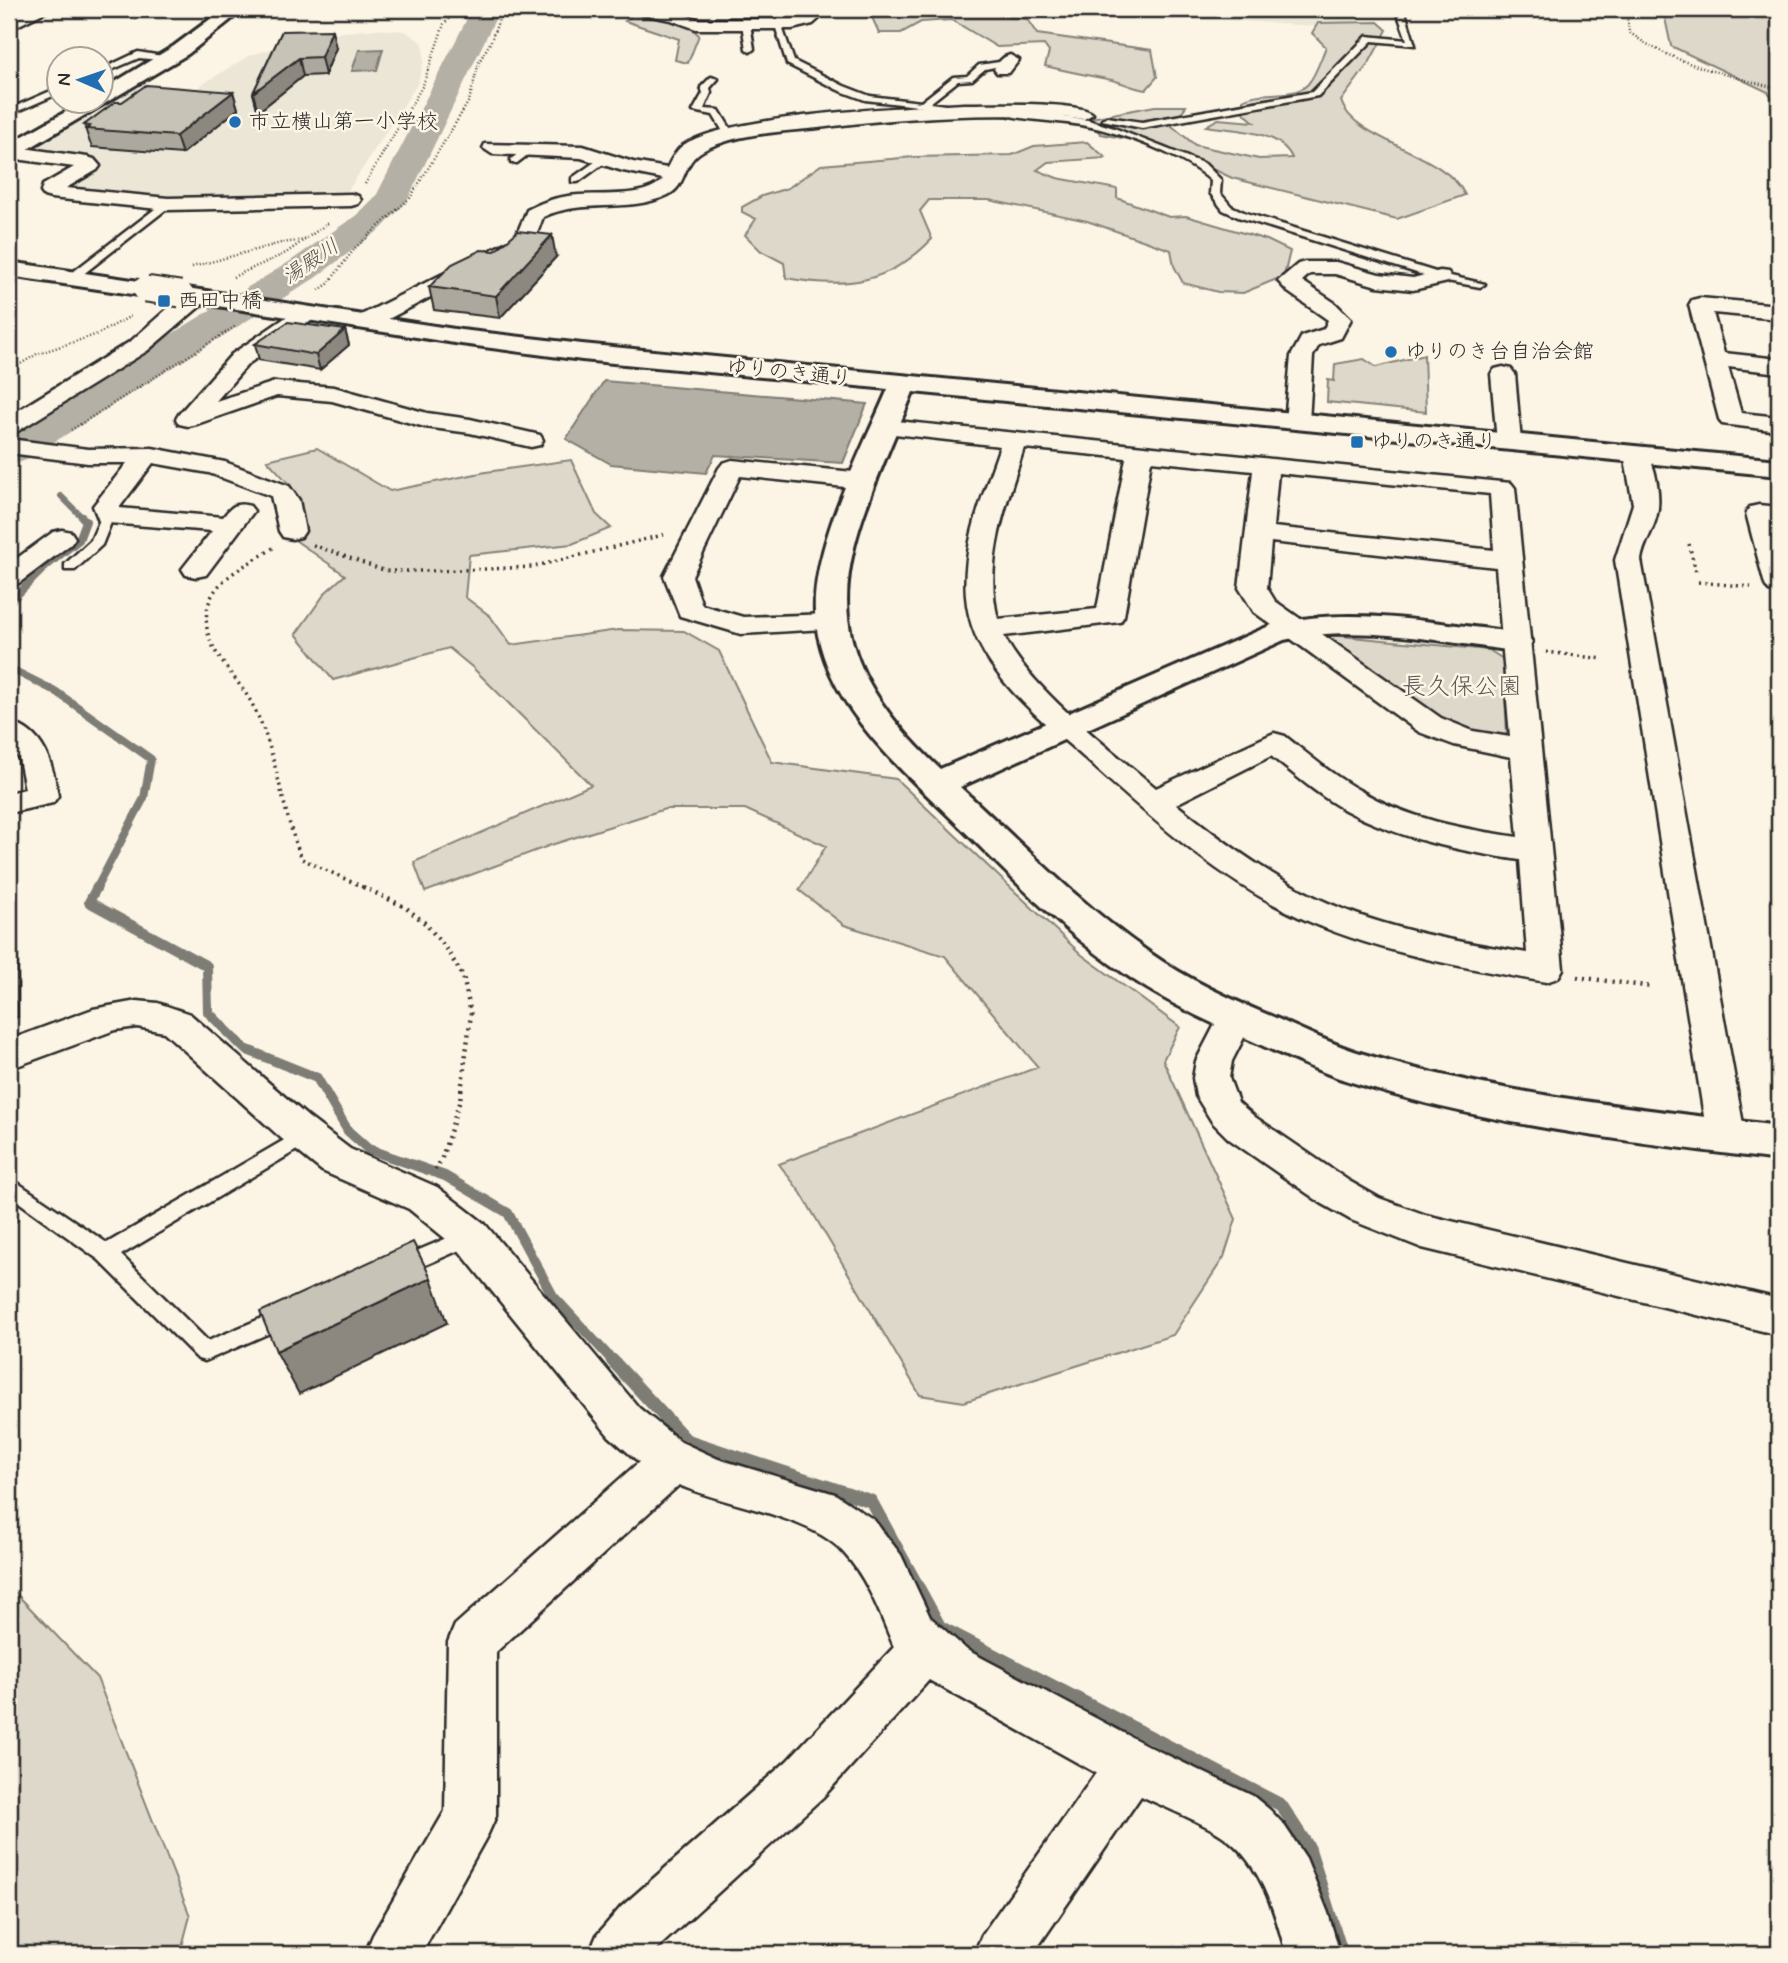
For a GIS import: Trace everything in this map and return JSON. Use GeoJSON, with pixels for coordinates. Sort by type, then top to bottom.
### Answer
{"type":"FeatureCollection","features":[{"type":"Feature","properties":{"kind":"street"},"geometry":{"type":"LineString","coordinates":[[9,26],[43,9]]}},
{"type":"Feature","properties":{"kind":"street"},"geometry":{"type":"LineString","coordinates":[[116,90],[170,58],[235,9]]}},
{"type":"Feature","properties":{"kind":"street"},"geometry":{"type":"LineString","coordinates":[[637,9],[668,14],[696,24],[746,24],[777,17],[807,21],[816,15]]}},
{"type":"Feature","properties":{"kind":"street"},"geometry":{"type":"LineString","coordinates":[[363,323],[516,245],[525,239],[534,214],[546,206],[570,200],[645,196],[670,186],[682,157],[691,148],[730,136],[760,129],[955,109],[1056,110],[1084,114]]}},
{"type":"Feature","properties":{"kind":"street"},"geometry":{"type":"LineString","coordinates":[[9,152],[72,116]]}},
{"type":"Feature","properties":{"kind":"street"},"geometry":{"type":"LineString","coordinates":[[492,148],[522,155],[583,152],[630,167],[674,175]]}},
{"type":"Feature","properties":{"kind":"street"},"geometry":{"type":"LineString","coordinates":[[9,152],[87,163],[90,166],[50,189],[51,192],[168,204],[351,200]]}},
{"type":"Feature","properties":{"kind":"street"},"geometry":{"type":"LineString","coordinates":[[1297,422],[1302,356],[1310,341],[1333,333],[1340,320],[1328,306],[1301,294],[1289,281],[1305,268],[1336,268],[1377,280],[1413,284],[1440,277]]}},
{"type":"Feature","properties":{"kind":"street"},"geometry":{"type":"LineString","coordinates":[[9,269],[199,297]]}},
{"type":"Feature","properties":{"kind":"street"},"geometry":{"type":"LineString","coordinates":[[9,426],[139,346],[183,307],[199,297]]}},
{"type":"Feature","properties":{"kind":"street","name":"ゆりのき通り"},"geometry":{"type":"LineString","coordinates":[[199,297],[363,323],[582,352],[1779,468]]}},
{"type":"Feature","properties":{"kind":"street"},"geometry":{"type":"LineString","coordinates":[[1779,312],[1700,305],[1717,359],[1731,419],[1779,424]]}},
{"type":"Feature","properties":{"kind":"street"},"geometry":{"type":"LineString","coordinates":[[230,525],[108,515],[106,506],[149,455],[188,419],[240,359],[298,312]]}},
{"type":"Feature","properties":{"kind":"street"},"geometry":{"type":"LineString","coordinates":[[1717,359],[1779,366]]}},
{"type":"Feature","properties":{"kind":"street"},"geometry":{"type":"LineString","coordinates":[[1510,442],[1503,380],[1529,388]]}},
{"type":"Feature","properties":{"kind":"street"},"geometry":{"type":"LineString","coordinates":[[903,384],[836,555],[831,582],[831,622],[844,664],[863,703],[894,742],[1083,923],[1160,979],[1202,1003],[1358,1068],[1488,1100],[1779,1143]]}},
{"type":"Feature","properties":{"kind":"street"},"geometry":{"type":"LineString","coordinates":[[188,419],[275,389],[334,394],[425,420],[470,426],[531,440]]}},
{"type":"Feature","properties":{"kind":"street"},"geometry":{"type":"LineString","coordinates":[[886,427],[1014,439],[1502,488],[1546,969],[1438,950],[1334,918],[1292,900],[1217,853],[1029,691],[1006,664],[987,629],[980,600],[981,560],[1014,439]]}},
{"type":"Feature","properties":{"kind":"street"},"geometry":{"type":"LineString","coordinates":[[9,446],[88,456],[149,455],[216,467],[280,491],[286,499],[292,531]]}},
{"type":"Feature","properties":{"kind":"street"},"geometry":{"type":"LineString","coordinates":[[987,629],[1110,616],[1140,452]]}},
{"type":"Feature","properties":{"kind":"street"},"geometry":{"type":"LineString","coordinates":[[1636,454],[1645,513],[1630,545],[1628,560],[1726,1135]]}},
{"type":"Feature","properties":{"kind":"street"},"geometry":{"type":"LineString","coordinates":[[1266,464],[1252,588],[1264,606],[1430,725],[1452,736],[1476,743],[1526,749]]}},
{"type":"Feature","properties":{"kind":"street"},"geometry":{"type":"LineString","coordinates":[[831,622],[741,626],[690,610],[678,576],[732,468],[864,481]]}},
{"type":"Feature","properties":{"kind":"street"},"geometry":{"type":"LineString","coordinates":[[196,569],[264,483]]}},
{"type":"Feature","properties":{"kind":"street"},"geometry":{"type":"LineString","coordinates":[[1779,515],[1759,513],[1779,585]]}},
{"type":"Feature","properties":{"kind":"street"},"geometry":{"type":"LineString","coordinates":[[1259,533],[1509,560]]}},
{"type":"Feature","properties":{"kind":"street"},"geometry":{"type":"LineString","coordinates":[[9,577],[62,538]]}},
{"type":"Feature","properties":{"kind":"street"},"geometry":{"type":"LineString","coordinates":[[936,783],[1293,627],[1358,625],[1517,646]]}},
{"type":"Feature","properties":{"kind":"street"},"geometry":{"type":"LineString","coordinates":[[9,731],[33,752],[38,762],[43,796],[9,803]]}},
{"type":"Feature","properties":{"kind":"street"},"geometry":{"type":"LineString","coordinates":[[1155,801],[1274,743],[1332,788],[1396,821],[1467,841],[1535,851]]}},
{"type":"Feature","properties":{"kind":"street"},"geometry":{"type":"LineString","coordinates":[[9,1055],[131,1013],[153,1013],[177,1023],[305,1136],[352,1170],[414,1193],[444,1212],[471,1236],[624,1422],[666,1457],[712,1478],[819,1509],[858,1535],[884,1571],[913,1634],[950,1667],[1132,1765],[1235,1814],[1256,1832],[1283,1865],[1305,1923],[1313,1954]]}},
{"type":"Feature","properties":{"kind":"street"},"geometry":{"type":"LineString","coordinates":[[1236,1018],[1214,1061],[1211,1078],[1215,1096],[1225,1112],[1252,1135],[1335,1192],[1365,1209],[1422,1231],[1779,1317]]}},
{"type":"Feature","properties":{"kind":"street"},"geometry":{"type":"LineString","coordinates":[[392,1954],[470,1816],[472,1642],[674,1460]]}},
{"type":"Feature","properties":{"kind":"street"},"geometry":{"type":"LineString","coordinates":[[617,1954],[640,1926],[805,1779],[927,1647]]}},
{"type":"Feature","properties":{"kind":"street"},"geometry":{"type":"LineString","coordinates":[[1001,1954],[1132,1765]]}},
{"type":"Feature","properties":{"kind":"lane"},"geometry":{"type":"LineString","coordinates":[[1084,114],[1118,123],[1142,125],[1315,93],[1370,38],[1412,43],[1400,9]]}},
{"type":"Feature","properties":{"kind":"lane"},"geometry":{"type":"LineString","coordinates":[[777,17],[790,62],[841,88],[868,98],[922,106],[1053,118],[1111,130],[1202,166],[1216,180],[1215,193],[1227,208],[1242,215],[1440,277],[1480,284]]}},
{"type":"Feature","properties":{"kind":"lane"},"geometry":{"type":"LineString","coordinates":[[746,24],[750,49]]}},
{"type":"Feature","properties":{"kind":"lane"},"geometry":{"type":"LineString","coordinates":[[116,65],[138,55],[170,58]]}},
{"type":"Feature","properties":{"kind":"lane"},"geometry":{"type":"LineString","coordinates":[[922,106],[956,79],[970,78],[982,67],[1006,64]]}},
{"type":"Feature","properties":{"kind":"lane"},"geometry":{"type":"LineString","coordinates":[[714,79],[705,87],[707,93],[698,111],[716,112],[730,136]]}},
{"type":"Feature","properties":{"kind":"lane"},"geometry":{"type":"LineString","coordinates":[[9,112],[46,96]]}},
{"type":"Feature","properties":{"kind":"lane"},"geometry":{"type":"LineString","coordinates":[[575,180],[605,159]]}},
{"type":"Feature","properties":{"kind":"lane"},"geometry":{"type":"LineString","coordinates":[[73,277],[168,204]]}},
{"type":"Feature","properties":{"kind":"lane"},"geometry":{"type":"LineString","coordinates":[[70,567],[97,542],[108,515]]}},
{"type":"Feature","properties":{"kind":"lane"},"geometry":{"type":"LineString","coordinates":[[106,1254],[305,1136]]}},
{"type":"Feature","properties":{"kind":"lane"},"geometry":{"type":"LineString","coordinates":[[9,1185],[106,1254],[205,1352],[306,1308]]}},
{"type":"Feature","properties":{"kind":"lane"},"geometry":{"type":"LineString","coordinates":[[382,1275],[471,1236]]}},
{"type":"Feature","properties":{"kind":"path"},"geometry":{"type":"LineString","coordinates":[[199,297],[235,275],[286,253],[324,227],[351,200],[385,156],[425,81],[436,52],[436,38],[447,19],[458,9]]}},
{"type":"Feature","properties":{"kind":"path"},"geometry":{"type":"LineString","coordinates":[[298,312],[328,284],[355,248],[410,198],[468,101],[478,62],[490,43],[503,9]]}},
{"type":"Feature","properties":{"kind":"path"},"geometry":{"type":"LineString","coordinates":[[1244,9],[1252,12],[1292,12],[1321,18],[1342,16],[1348,9]]}},
{"type":"Feature","properties":{"kind":"path"},"geometry":{"type":"LineString","coordinates":[[1626,9],[1629,32],[1642,42],[1699,67],[1779,89]]}},
{"type":"Feature","properties":{"kind":"path"},"geometry":{"type":"LineString","coordinates":[[103,411],[237,326]]}},
{"type":"Feature","properties":{"kind":"path"},"geometry":{"type":"LineString","coordinates":[[441,1161],[460,1100],[471,1014],[463,976],[425,923],[405,908],[302,859],[282,801],[281,783],[263,728],[249,699],[215,654],[204,623],[210,599],[220,585],[264,555],[292,531],[326,552],[386,571],[436,571],[532,567],[664,534],[702,528]]}},
{"type":"Feature","properties":{"kind":"path"},"geometry":{"type":"LineString","coordinates":[[1689,544],[1696,572]]}},
{"type":"Feature","properties":{"kind":"path"},"geometry":{"type":"LineString","coordinates":[[1698,582],[1752,587]]}},
{"type":"Feature","properties":{"kind":"path"},"geometry":{"type":"LineString","coordinates":[[1517,646],[1602,659]]}},
{"type":"Feature","properties":{"kind":"path"},"geometry":{"type":"LineString","coordinates":[[1546,969],[1559,975],[1652,987]]}},
{"type":"Feature","properties":{"kind":"shaded area"},"geometry":{"type":"Polygon","coordinates":[[[1074,9],[1367,9],[1354,29],[1074,9]]]}},
{"type":"Feature","properties":{"kind":"shaded area","name":"市立横山第一小学校"},"geometry":{"type":"Polygon","coordinates":[[[377,29],[405,31],[423,43],[424,60],[418,83],[342,200],[133,201],[63,191],[97,166],[32,150],[88,116],[116,116],[116,99],[135,88],[187,94],[248,56],[322,34],[377,29]]]}},
{"type":"Feature","properties":{"kind":"shaded area"},"geometry":{"type":"Polygon","coordinates":[[[383,49],[377,70],[352,71],[359,50],[383,49]]]}},
{"type":"Feature","properties":{"kind":"shaded area"},"geometry":{"type":"Polygon","coordinates":[[[604,381],[867,404],[843,463],[715,455],[706,473],[611,464],[566,439],[604,381]]]}},
{"type":"Feature","properties":{"kind":"green space"},"geometry":{"type":"Polygon","coordinates":[[[648,9],[712,9],[712,12],[689,13],[691,28],[699,35],[688,63],[675,60],[679,39],[625,21],[633,14],[644,14],[648,9]]]}},
{"type":"Feature","properties":{"kind":"green space"},"geometry":{"type":"Polygon","coordinates":[[[899,9],[994,9],[1000,16],[1027,19],[1037,34],[1152,50],[1157,77],[1146,90],[1045,66],[1049,52],[1044,45],[997,47],[952,20],[921,22],[901,33],[879,33],[871,15],[899,9]]]}},
{"type":"Feature","properties":{"kind":"green space"},"geometry":{"type":"Polygon","coordinates":[[[1653,9],[1779,9],[1779,107],[1768,92],[1671,46],[1665,18],[1653,9]]]}},
{"type":"Feature","properties":{"kind":"green space"},"geometry":{"type":"Polygon","coordinates":[[[1378,22],[1387,30],[1369,63],[1341,101],[1349,115],[1363,127],[1439,168],[1454,180],[1465,195],[1397,219],[1232,178],[1164,146],[1101,134],[1085,119],[1155,106],[1186,106],[1172,126],[1195,145],[1259,159],[1292,158],[1277,141],[1266,136],[1206,126],[1218,119],[1254,122],[1243,112],[1243,100],[1259,95],[1294,92],[1308,84],[1326,47],[1312,33],[1318,23],[1378,22]]]}},
{"type":"Feature","properties":{"kind":"green space"},"geometry":{"type":"Polygon","coordinates":[[[1087,142],[1106,158],[1048,162],[1037,170],[1057,178],[1117,189],[1117,198],[1169,217],[1186,216],[1267,240],[1290,251],[1284,276],[1243,293],[1218,292],[1183,283],[1174,266],[1171,250],[1087,221],[989,200],[929,200],[920,211],[932,239],[899,266],[865,280],[828,283],[786,278],[784,263],[761,251],[745,235],[756,219],[742,212],[742,207],[762,196],[788,188],[821,165],[914,157],[1012,155],[1034,146],[1087,142]]]}},
{"type":"Feature","properties":{"kind":"green space"},"geometry":{"type":"Polygon","coordinates":[[[1424,355],[1426,412],[1327,402],[1328,380],[1334,381],[1335,364],[1364,359],[1376,367],[1424,355]]]}},
{"type":"Feature","properties":{"kind":"green space"},"geometry":{"type":"Polygon","coordinates":[[[317,448],[390,491],[486,472],[571,460],[596,514],[611,528],[572,544],[469,555],[465,597],[490,616],[511,645],[618,630],[684,631],[719,651],[772,762],[896,779],[1082,955],[1180,1027],[1163,1060],[1236,1219],[1224,1257],[1173,1335],[964,1402],[920,1395],[801,1193],[779,1164],[1038,1067],[945,956],[844,925],[799,890],[826,846],[745,809],[665,809],[551,845],[425,892],[414,862],[591,785],[472,667],[449,648],[333,680],[296,634],[326,592],[345,575],[295,540],[298,512],[296,495],[267,460],[317,448]]]}},
{"type":"Feature","properties":{"kind":"green space","name":"長久保公園"},"geometry":{"type":"Polygon","coordinates":[[[1330,635],[1489,650],[1503,659],[1507,734],[1489,737],[1467,731],[1414,704],[1325,640],[1330,635]]]}},
{"type":"Feature","properties":{"kind":"green space"},"geometry":{"type":"Polygon","coordinates":[[[9,1586],[97,1678],[190,1916],[180,1954],[9,1954],[9,1586]]]}},
{"type":"Feature","properties":{"kind":"building"},"geometry":{"type":"Polygon","coordinates":[[[332,30],[321,57],[299,58],[253,93],[282,31],[332,30]]]}},
{"type":"Feature","properties":{"kind":"building"},"geometry":{"type":"Polygon","coordinates":[[[146,85],[233,92],[176,136],[86,129],[90,126],[84,125],[96,116],[116,116],[116,102],[122,102],[146,85]]]}},
{"type":"Feature","properties":{"kind":"building"},"geometry":{"type":"Polygon","coordinates":[[[518,231],[552,235],[496,296],[429,287],[452,264],[481,250],[495,251],[518,231]]]}},
{"type":"Feature","properties":{"kind":"building"},"geometry":{"type":"Polygon","coordinates":[[[288,322],[345,330],[316,355],[255,344],[288,322]]]}},
{"type":"Feature","properties":{"kind":"building"},"geometry":{"type":"Polygon","coordinates":[[[413,1242],[431,1278],[276,1351],[260,1312],[413,1242]]]}},
{"type":"Feature","properties":{"kind":"waterway","name":"湯殿川"},"geometry":{"type":"LineString","coordinates":[[9,452],[302,270],[370,221],[390,201],[486,9]]}},
{"type":"Feature","properties":{"kind":"waterway"},"geometry":{"type":"LineString","coordinates":[[9,603],[44,568],[79,540],[86,521],[61,496]]}},
{"type":"Feature","properties":{"kind":"waterway"},"geometry":{"type":"LineString","coordinates":[[9,668],[55,691],[151,759],[144,798],[96,889]]}},
{"type":"Feature","properties":{"kind":"waterway"},"geometry":{"type":"LineString","coordinates":[[97,887],[89,902],[207,966],[208,1012],[245,1049],[317,1078],[348,1131],[368,1149],[445,1176],[508,1213],[553,1296],[613,1361]]}},
{"type":"Feature","properties":{"kind":"waterway"},"geometry":{"type":"LineString","coordinates":[[612,1360],[686,1440],[871,1501],[940,1627],[1281,1805],[1309,1848],[1342,1954]]}},
{"type":"Feature","properties":{"kind":"place","name":"市立横山第一小学校"},"geometry":{"type":"Point","coordinates":[235,122]}},
{"type":"Feature","properties":{"kind":"place","name":"西田中橋"},"geometry":{"type":"Point","coordinates":[164,301]}},
{"type":"Feature","properties":{"kind":"place","name":"ゆりのき台自治会館"},"geometry":{"type":"Point","coordinates":[1391,352]}},
{"type":"Feature","properties":{"kind":"place","name":"ゆりのき通り"},"geometry":{"type":"Point","coordinates":[1357,442]}}]}
